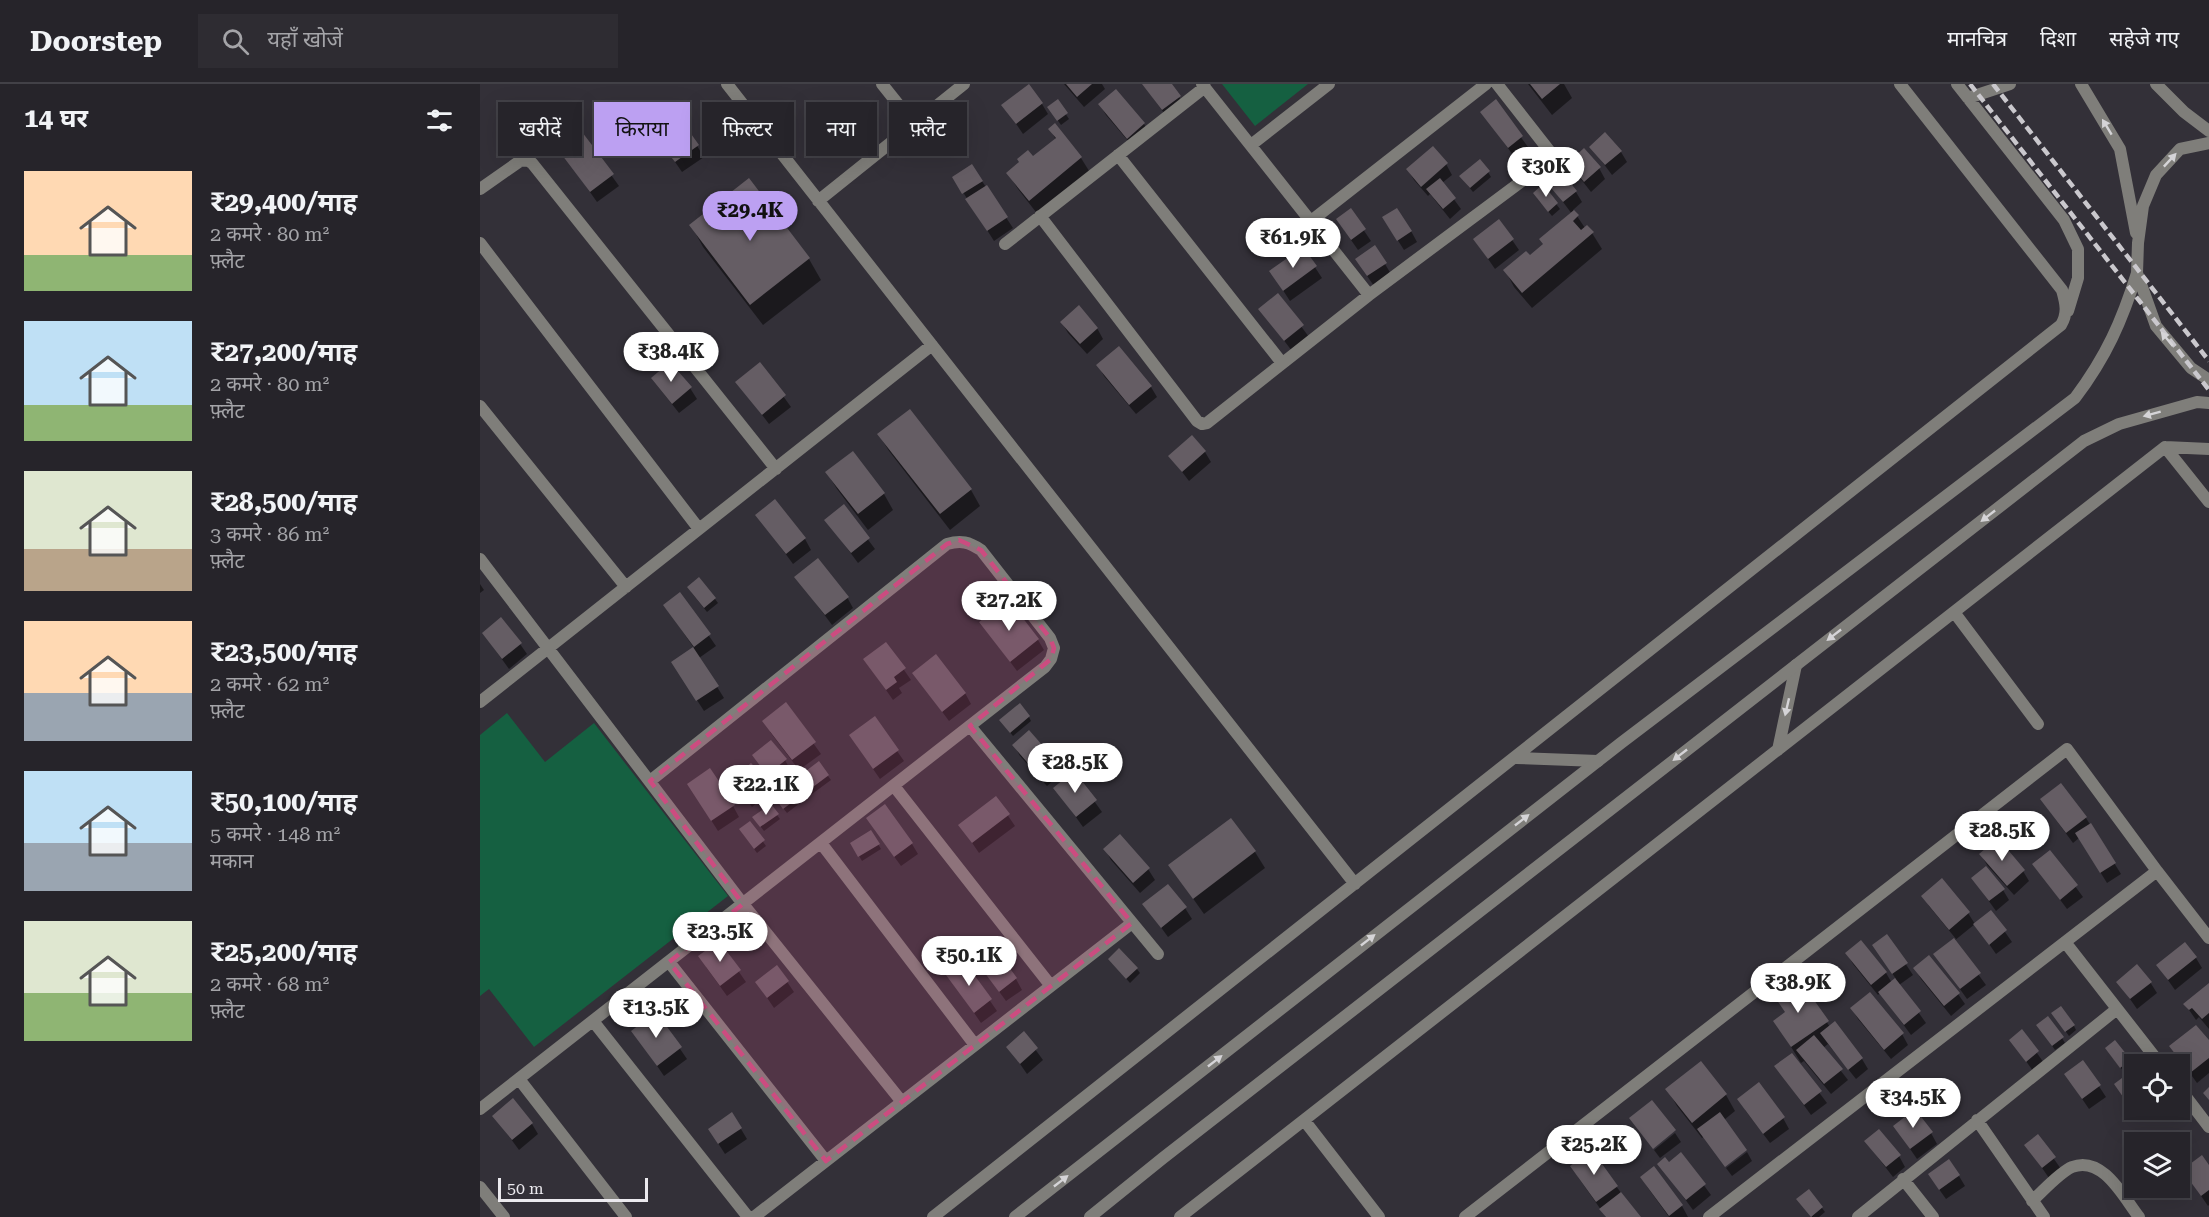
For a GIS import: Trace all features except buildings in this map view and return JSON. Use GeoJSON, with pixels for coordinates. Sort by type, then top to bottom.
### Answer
{"type":"FeatureCollection","features":[{"type":"Feature","properties":{"kind":"street"},"geometry":{"type":"LineString","coordinates":[[727,84],[1355,884]]}},
{"type":"Feature","properties":{"kind":"street"},"geometry":{"type":"LineString","coordinates":[[882,84],[896,102]]}},
{"type":"Feature","properties":{"kind":"street"},"geometry":{"type":"LineString","coordinates":[[942,102],[964,84]]}},
{"type":"Feature","properties":{"kind":"street"},"geometry":{"type":"LineString","coordinates":[[1251,145],[1329,84]]}},
{"type":"Feature","properties":{"kind":"street"},"geometry":{"type":"LineString","coordinates":[[1311,221],[1486,84]]}},
{"type":"Feature","properties":{"kind":"street"},"geometry":{"type":"LineString","coordinates":[[1040,216],[1199,423],[1207,423],[1369,295],[1550,160],[1551,153],[1497,84]]}},
{"type":"Feature","properties":{"kind":"street"},"geometry":{"type":"LineString","coordinates":[[1900,84],[2062,290],[2066,303],[2066,316]]}},
{"type":"Feature","properties":{"kind":"street"},"geometry":{"type":"LineString","coordinates":[[933,1217],[2061,325],[2078,278],[2078,249],[2064,220],[1957,84]]}},
{"type":"Feature","properties":{"kind":"street"},"geometry":{"type":"LineString","coordinates":[[1968,98],[2010,84]]}},
{"type":"Feature","properties":{"kind":"street"},"geometry":{"type":"LineString","coordinates":[[2081,84],[2121,149],[2138,243]]}},
{"type":"Feature","properties":{"kind":"street"},"geometry":{"type":"LineString","coordinates":[[2156,84],[2184,112],[2209,131]]}},
{"type":"Feature","properties":{"kind":"street"},"geometry":{"type":"LineString","coordinates":[[1005,244],[1203,86],[1369,295]]}},
{"type":"Feature","properties":{"kind":"street"},"geometry":{"type":"LineString","coordinates":[[1015,1217],[1598,761],[2075,398],[2099,364],[2123,315],[2137,273],[2138,243],[2144,206],[2156,175],[2180,149],[2209,143]]}},
{"type":"Feature","properties":{"kind":"street"},"geometry":{"type":"LineString","coordinates":[[818,201],[889,144]]}},
{"type":"Feature","properties":{"kind":"street"},"geometry":{"type":"LineString","coordinates":[[1118,155],[1282,363]]}},
{"type":"Feature","properties":{"kind":"street"},"geometry":{"type":"LineString","coordinates":[[480,189],[519,161],[527,160],[532,163],[776,469]]}},
{"type":"Feature","properties":{"kind":"street"},"geometry":{"type":"LineString","coordinates":[[480,243],[699,529]]}},
{"type":"Feature","properties":{"kind":"street"},"geometry":{"type":"LineString","coordinates":[[2137,273],[2156,326],[2191,368],[2209,380]]}},
{"type":"Feature","properties":{"kind":"street"},"geometry":{"type":"LineString","coordinates":[[480,702],[932,345]]}},
{"type":"Feature","properties":{"kind":"street"},"geometry":{"type":"LineString","coordinates":[[1090,1217],[2084,441],[2119,423],[2197,402],[2209,403]]}},
{"type":"Feature","properties":{"kind":"street"},"geometry":{"type":"LineString","coordinates":[[480,406],[626,586]]}},
{"type":"Feature","properties":{"kind":"street"},"geometry":{"type":"LineString","coordinates":[[2165,447],[2209,502]]}},
{"type":"Feature","properties":{"kind":"street"},"geometry":{"type":"LineString","coordinates":[[1180,1217],[2165,447],[2209,449]]}},
{"type":"Feature","properties":{"kind":"street"},"geometry":{"type":"LineString","coordinates":[[481,1107],[1045,667],[1051,659],[1054,648],[1050,638],[981,550],[971,543],[959,540],[947,544],[650,781]]}},
{"type":"Feature","properties":{"kind":"street"},"geometry":{"type":"LineString","coordinates":[[480,559],[743,904],[902,1102]]}},
{"type":"Feature","properties":{"kind":"street"},"geometry":{"type":"LineString","coordinates":[[1954,612],[2038,724]]}},
{"type":"Feature","properties":{"kind":"street"},"geometry":{"type":"LineString","coordinates":[[1778,750],[1796,665]]}},
{"type":"Feature","properties":{"kind":"street"},"geometry":{"type":"LineString","coordinates":[[970,726],[1158,954]]}},
{"type":"Feature","properties":{"kind":"street"},"geometry":{"type":"LineString","coordinates":[[1465,1217],[2067,749],[2209,938]]}},
{"type":"Feature","properties":{"kind":"street"},"geometry":{"type":"LineString","coordinates":[[1516,758],[1598,761]]}},
{"type":"Feature","properties":{"kind":"street"},"geometry":{"type":"LineString","coordinates":[[894,786],[1051,986]]}},
{"type":"Feature","properties":{"kind":"street"},"geometry":{"type":"LineString","coordinates":[[820,843],[975,1045]]}},
{"type":"Feature","properties":{"kind":"street"},"geometry":{"type":"LineString","coordinates":[[1709,1217],[2157,871]]}},
{"type":"Feature","properties":{"kind":"street"},"geometry":{"type":"LineString","coordinates":[[754,1217],[1132,923]]}},
{"type":"Feature","properties":{"kind":"street"},"geometry":{"type":"LineString","coordinates":[[2065,942],[2152,1054]]}},
{"type":"Feature","properties":{"kind":"street"},"geometry":{"type":"LineString","coordinates":[[669,962],[826,1161]]}},
{"type":"Feature","properties":{"kind":"street"},"geometry":{"type":"LineString","coordinates":[[1858,1217],[2117,1009]]}},
{"type":"Feature","properties":{"kind":"street"},"geometry":{"type":"LineString","coordinates":[[593,1021],[748,1217]]}},
{"type":"Feature","properties":{"kind":"street"},"geometry":{"type":"LineString","coordinates":[[519,1079],[626,1217]]}},
{"type":"Feature","properties":{"kind":"street"},"geometry":{"type":"LineString","coordinates":[[2190,1102],[2209,1127]]}},
{"type":"Feature","properties":{"kind":"street"},"geometry":{"type":"LineString","coordinates":[[1304,1120],[1379,1217]]}},
{"type":"Feature","properties":{"kind":"street"},"geometry":{"type":"LineString","coordinates":[[1977,1120],[2044,1217]]}},
{"type":"Feature","properties":{"kind":"street"},"geometry":{"type":"LineString","coordinates":[[2032,1201],[2073,1167],[2093,1167],[2105,1173],[2139,1217]]}},
{"type":"Feature","properties":{"kind":"street"},"geometry":{"type":"LineString","coordinates":[[1903,1179],[1933,1217]]}},
{"type":"Feature","properties":{"kind":"street"},"geometry":{"type":"LineString","coordinates":[[480,1186],[504,1217]]}},
{"type":"Feature","properties":{"kind":"highlighted area"},"geometry":{"type":"Polygon","coordinates":[[[959,540],[981,550],[1050,638],[1054,648],[1051,659],[970,726],[1132,923],[826,1161],[669,962],[743,904],[650,781],[947,544],[959,540]]]}},
{"type":"Feature","properties":{"kind":"green space"},"geometry":{"type":"Polygon","coordinates":[[[1222,84],[1308,84],[1255,126],[1222,84]]]}},
{"type":"Feature","properties":{"kind":"green space"},"geometry":{"type":"Polygon","coordinates":[[[507,713],[545,762],[594,723],[728,896],[534,1047],[489,989],[480,996],[480,735],[507,713]]]}},
{"type":"Feature","properties":{"kind":"railway"},"geometry":{"type":"LineString","coordinates":[[1970,84],[2209,390]]}},
{"type":"Feature","properties":{"kind":"railway"},"geometry":{"type":"LineString","coordinates":[[1993,84],[2209,361]]}}]}
